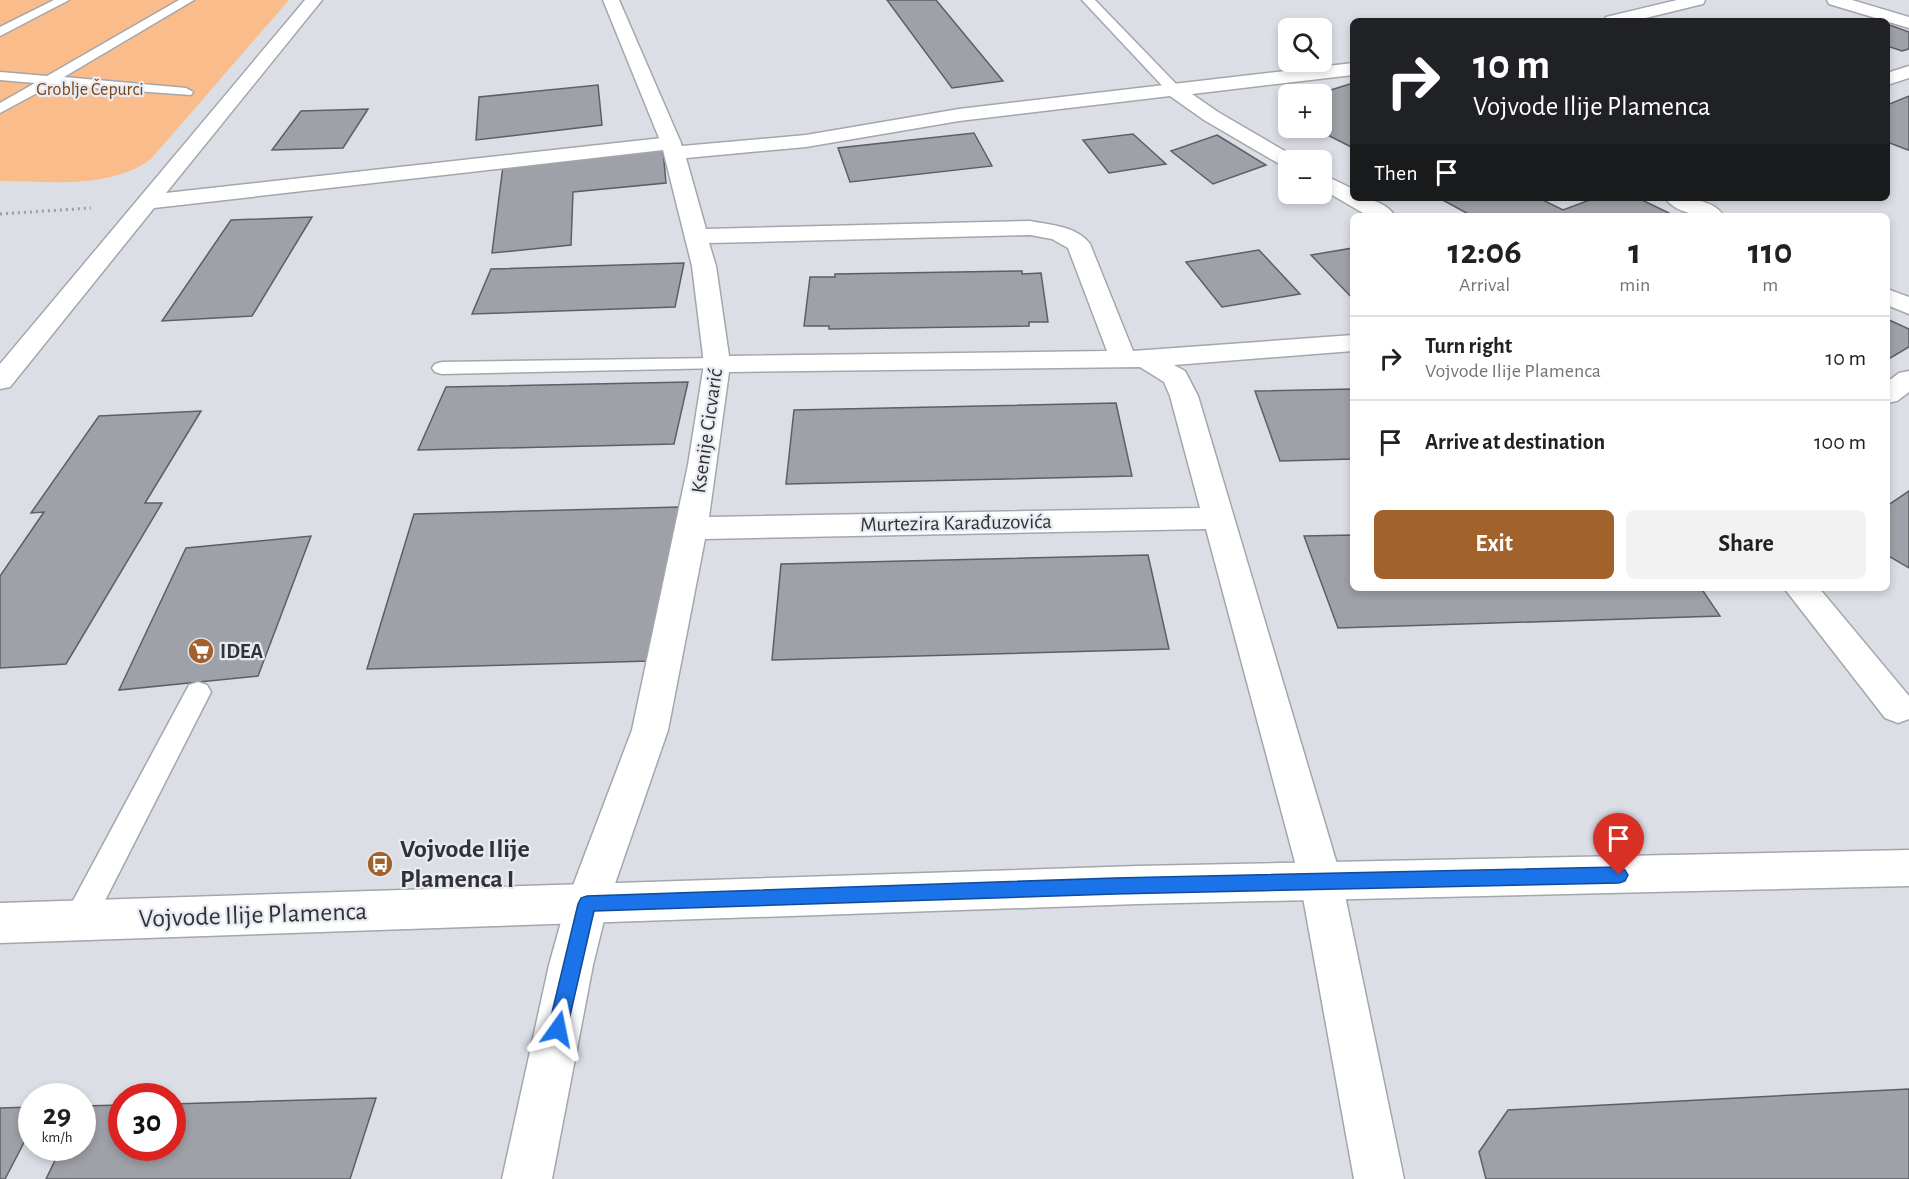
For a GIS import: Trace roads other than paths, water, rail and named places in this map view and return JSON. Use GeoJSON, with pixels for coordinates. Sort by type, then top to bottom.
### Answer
{"type":"FeatureCollection","features":[{"type":"Feature","properties":{"kind":"street"},"geometry":{"type":"LineString","coordinates":[[0,381],[314,0]]}},
{"type":"Feature","properties":{"kind":"street","name":"Ksenije Cicvarić"},"geometry":{"type":"LineString","coordinates":[[587,904],[650,730],[692,528],[717,364],[704,267],[672,148],[611,0]]}},
{"type":"Feature","properties":{"kind":"street"},"geometry":{"type":"LineString","coordinates":[[1624,18],[1697,0]]}},
{"type":"Feature","properties":{"kind":"street"},"geometry":{"type":"LineString","coordinates":[[1835,0],[1909,23]]}},
{"type":"Feature","properties":{"kind":"street"},"geometry":{"type":"LineString","coordinates":[[148,202],[672,148],[806,141],[959,115],[1350,69]]}},
{"type":"Feature","properties":{"kind":"street"},"geometry":{"type":"LineString","coordinates":[[1890,78],[1909,72]]}},
{"type":"Feature","properties":{"kind":"street"},"geometry":{"type":"LineString","coordinates":[[1175,91],[1219,121],[1278,155]]}},
{"type":"Feature","properties":{"kind":"street"},"geometry":{"type":"LineString","coordinates":[[1332,186],[1350,196]]}},
{"type":"Feature","properties":{"kind":"street"},"geometry":{"type":"LineString","coordinates":[[1358,201],[1379,213]]}},
{"type":"Feature","properties":{"kind":"street"},"geometry":{"type":"LineString","coordinates":[[1682,201],[1707,213]]}},
{"type":"Feature","properties":{"kind":"street"},"geometry":{"type":"LineString","coordinates":[[696,236],[1030,228],[1059,233],[1077,244],[1134,359],[1175,377],[1185,396],[1321,881],[1379,1179]]}},
{"type":"Feature","properties":{"kind":"street"},"geometry":{"type":"LineString","coordinates":[[1890,297],[1909,306]]}},
{"type":"Feature","properties":{"kind":"street"},"geometry":{"type":"LineString","coordinates":[[717,364],[1134,359],[1350,343]]}},
{"type":"Feature","properties":{"kind":"street"},"geometry":{"type":"LineString","coordinates":[[1890,392],[1909,379]]}},
{"type":"Feature","properties":{"kind":"street","name":"Murtezira Karađuzovića"},"geometry":{"type":"LineString","coordinates":[[692,528],[1220,518]]}},
{"type":"Feature","properties":{"kind":"street"},"geometry":{"type":"LineString","coordinates":[[1802,591],[1898,708]]}},
{"type":"Feature","properties":{"kind":"street","name":"Vojvode Ilije Plamenca"},"geometry":{"type":"LineString","coordinates":[[0,922],[1321,881],[1909,868]]}},
{"type":"Feature","properties":{"kind":"street"},"geometry":{"type":"LineString","coordinates":[[527,1179],[571,965],[587,904]]}},
{"type":"Feature","properties":{"kind":"lane"},"geometry":{"type":"LineString","coordinates":[[0,32],[63,0]]}},
{"type":"Feature","properties":{"kind":"lane"},"geometry":{"type":"LineString","coordinates":[[0,109],[188,0]]}},
{"type":"Feature","properties":{"kind":"lane"},"geometry":{"type":"LineString","coordinates":[[1088,0],[1175,91]]}},
{"type":"Feature","properties":{"kind":"lane"},"geometry":{"type":"LineString","coordinates":[[0,76],[186,92]]}},
{"type":"Feature","properties":{"kind":"lane"},"geometry":{"type":"LineString","coordinates":[[442,368],[717,364]]}},
{"type":"Feature","properties":{"kind":"lane"},"geometry":{"type":"LineString","coordinates":[[79,920],[198,692]]}},
{"type":"Feature","properties":{"kind":"place","name":"IDEA"},"geometry":{"type":"Point","coordinates":[201,651]}},
{"type":"Feature","properties":{"kind":"place","name":"Vojvode Ilije Plamenca I"},"geometry":{"type":"Point","coordinates":[380,864]}},
{"type":"Feature","properties":{"kind":"park label","name":"Groblje Čepurci"},"geometry":{"type":"Point","coordinates":[90,90]}}]}
